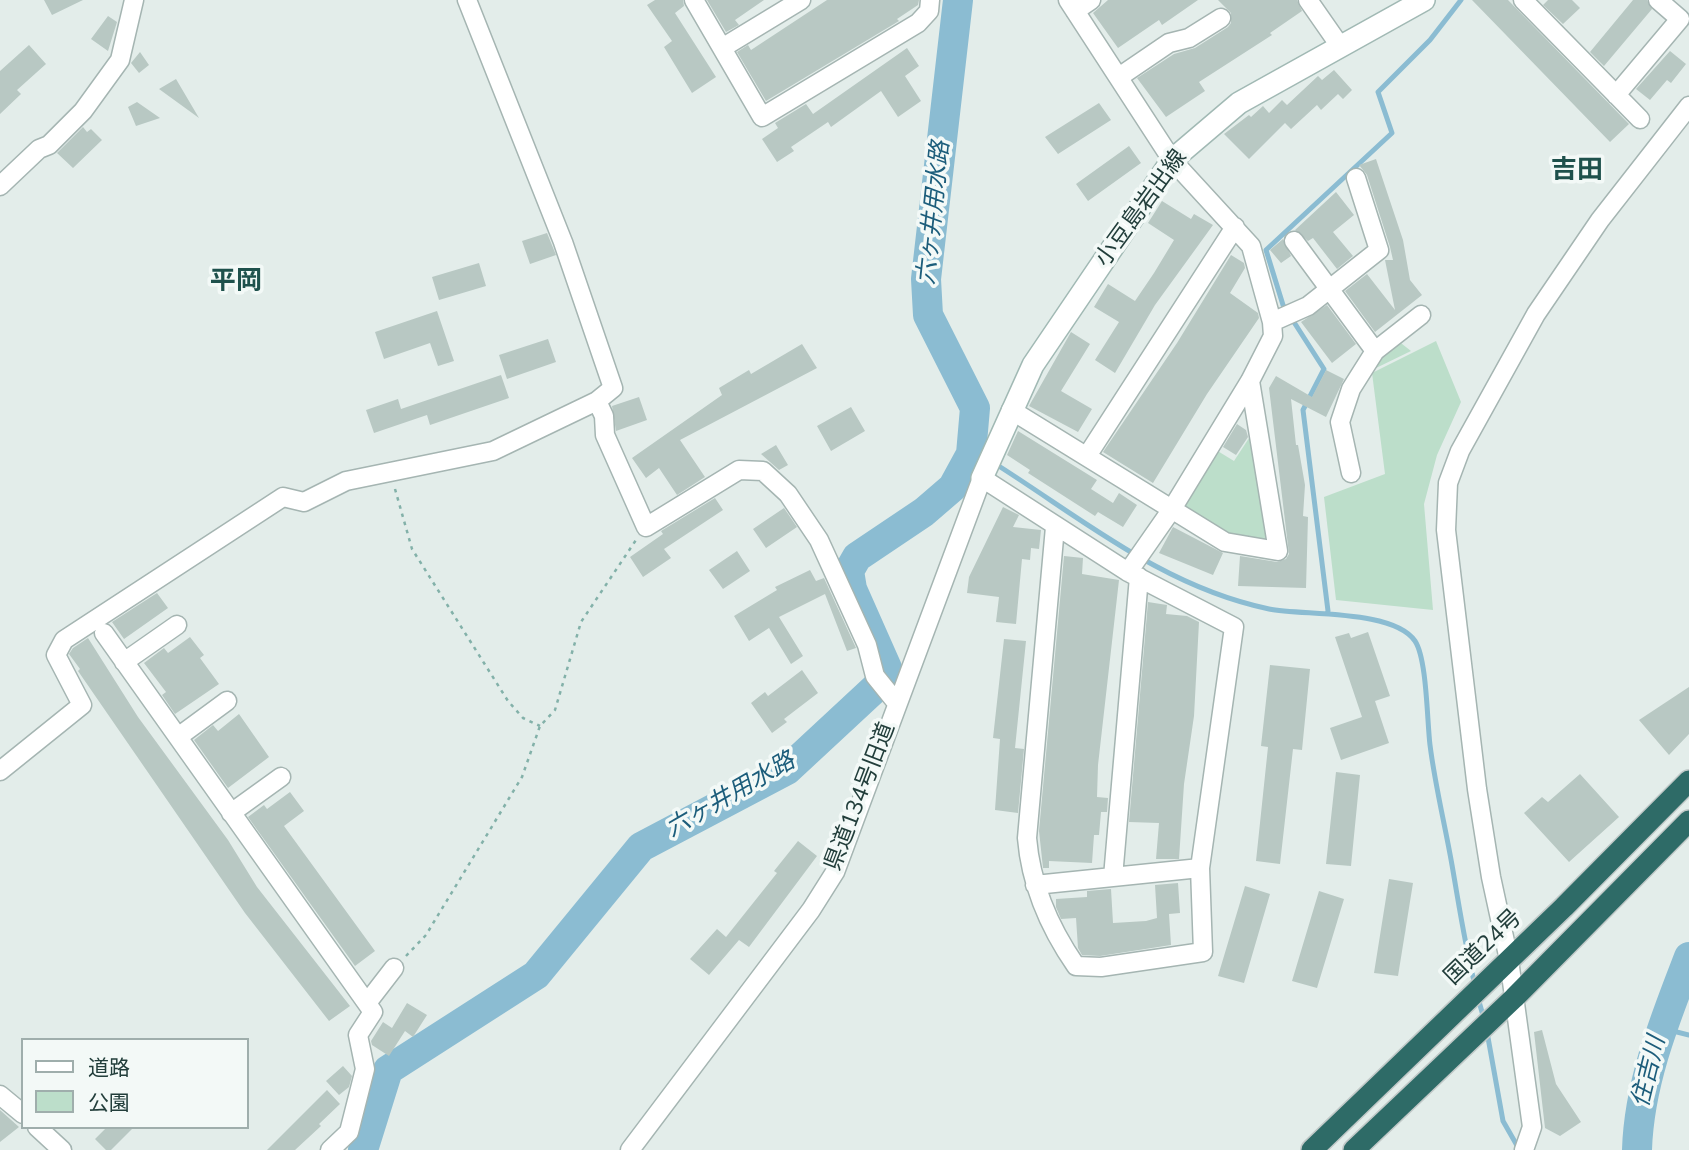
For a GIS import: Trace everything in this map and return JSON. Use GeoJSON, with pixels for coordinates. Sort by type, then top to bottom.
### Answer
{"type":"FeatureCollection","features":[{"type":"Feature","properties":{"kind":"highway","name":"国道24号"},"geometry":{"type":"LineString","coordinates":[[1312,1150],[1509,960],[1689,780]]}},
{"type":"Feature","properties":{"kind":"highway"},"geometry":{"type":"LineString","coordinates":[[1354,1150],[1514,998],[1689,821]]}},
{"type":"Feature","properties":{"kind":"main road","name":"小豆島岩出線"},"geometry":{"type":"LineString","coordinates":[[982,478],[1033,365],[1172,160],[1239,103],[1424,0]]}},
{"type":"Feature","properties":{"kind":"street"},"geometry":{"type":"LineString","coordinates":[[0,186],[39,149],[49,145],[83,111],[120,60],[134,0]]}},
{"type":"Feature","properties":{"kind":"street"},"geometry":{"type":"LineString","coordinates":[[0,771],[82,705],[56,655],[64,640],[283,497],[304,502],[346,481],[391,474],[493,451],[597,401],[613,388],[563,242],[467,0]]}},
{"type":"Feature","properties":{"kind":"street"},"geometry":{"type":"LineString","coordinates":[[694,0],[762,117],[918,23],[929,11],[930,0]]}},
{"type":"Feature","properties":{"kind":"street"},"geometry":{"type":"LineString","coordinates":[[722,48],[801,0]]}},
{"type":"Feature","properties":{"kind":"street"},"geometry":{"type":"LineString","coordinates":[[1091,0],[1071,5],[1172,160],[1251,246],[1284,317]]}},
{"type":"Feature","properties":{"kind":"street"},"geometry":{"type":"LineString","coordinates":[[1308,0],[1340,46]]}},
{"type":"Feature","properties":{"kind":"street"},"geometry":{"type":"LineString","coordinates":[[1523,0],[1640,119]]}},
{"type":"Feature","properties":{"kind":"street"},"geometry":{"type":"LineString","coordinates":[[1616,95],[1681,19],[1658,0]]}},
{"type":"Feature","properties":{"kind":"street"},"geometry":{"type":"LineString","coordinates":[[1119,77],[1169,43],[1189,38],[1221,18]]}},
{"type":"Feature","properties":{"kind":"street"},"geometry":{"type":"LineString","coordinates":[[1524,1150],[1532,1127],[1509,960],[1491,877],[1477,789],[1446,530],[1448,484],[1460,451],[1536,314],[1600,220],[1689,106]]}},
{"type":"Feature","properties":{"kind":"street"},"geometry":{"type":"LineString","coordinates":[[1113,877],[1136,565],[1250,381],[1284,317],[1329,289],[1379,250],[1356,178]]}},
{"type":"Feature","properties":{"kind":"street"},"geometry":{"type":"LineString","coordinates":[[1087,456],[1235,227]]}},
{"type":"Feature","properties":{"kind":"street"},"geometry":{"type":"LineString","coordinates":[[1294,241],[1375,351]]}},
{"type":"Feature","properties":{"kind":"street"},"geometry":{"type":"LineString","coordinates":[[1350,472],[1340,422],[1351,389],[1375,351],[1420,315]]}},
{"type":"Feature","properties":{"kind":"street"},"geometry":{"type":"LineString","coordinates":[[1011,410],[1225,542],[1278,551],[1250,381]]}},
{"type":"Feature","properties":{"kind":"street"},"geometry":{"type":"LineString","coordinates":[[597,401],[604,416],[605,435],[646,527],[739,470],[764,471],[788,494],[819,540],[885,689]]}},
{"type":"Feature","properties":{"kind":"street"},"geometry":{"type":"LineString","coordinates":[[982,478],[1055,527],[1136,565],[1234,627],[1200,868],[1203,952],[1101,967],[1076,966],[1054,934],[1029,870],[1027,838],[1055,527]]}},
{"type":"Feature","properties":{"kind":"street","name":"県道134号旧道"},"geometry":{"type":"LineString","coordinates":[[630,1150],[811,910],[835,872],[885,689],[982,478]]}},
{"type":"Feature","properties":{"kind":"street"},"geometry":{"type":"LineString","coordinates":[[124,662],[177,625]]}},
{"type":"Feature","properties":{"kind":"street"},"geometry":{"type":"LineString","coordinates":[[104,633],[373,1012],[358,1035],[365,1069],[349,1132],[330,1150]]}},
{"type":"Feature","properties":{"kind":"street"},"geometry":{"type":"LineString","coordinates":[[178,737],[227,701]]}},
{"type":"Feature","properties":{"kind":"street"},"geometry":{"type":"LineString","coordinates":[[231,813],[281,777]]}},
{"type":"Feature","properties":{"kind":"street"},"geometry":{"type":"LineString","coordinates":[[1035,884],[1200,868]]}},
{"type":"Feature","properties":{"kind":"street"},"geometry":{"type":"LineString","coordinates":[[367,1003],[394,968]]}},
{"type":"Feature","properties":{"kind":"street"},"geometry":{"type":"LineString","coordinates":[[0,1095],[21,1112]]}},
{"type":"Feature","properties":{"kind":"street"},"geometry":{"type":"LineString","coordinates":[[39,1129],[62,1150]]}},
{"type":"Feature","properties":{"kind":"path"},"geometry":{"type":"LineString","coordinates":[[391,474],[412,549],[508,701],[523,718],[540,726]]}},
{"type":"Feature","properties":{"kind":"path"},"geometry":{"type":"LineString","coordinates":[[394,968],[426,935],[522,777],[540,726],[555,710],[581,622],[646,527]]}},
{"type":"Feature","properties":{"kind":"green space"},"geometry":{"type":"Polygon","coordinates":[[[1397,340],[1411,351],[1374,369],[1381,353],[1397,340]]]}},
{"type":"Feature","properties":{"kind":"green space"},"geometry":{"type":"Polygon","coordinates":[[[1436,341],[1461,402],[1437,455],[1424,504],[1433,610],[1336,600],[1324,497],[1385,474],[1372,373],[1436,341]]]}},
{"type":"Feature","properties":{"kind":"green space"},"geometry":{"type":"Polygon","coordinates":[[[1255,429],[1271,540],[1266,544],[1227,536],[1185,510],[1182,503],[1216,450],[1234,461],[1255,429]]]}},
{"type":"Feature","properties":{"kind":"building"},"geometry":{"type":"Polygon","coordinates":[[[44,0],[83,0],[52,15],[44,0]]]}},
{"type":"Feature","properties":{"kind":"building"},"geometry":{"type":"Polygon","coordinates":[[[655,0],[683,0],[684,6],[675,13],[716,77],[692,93],[664,47],[672,41],[647,5],[655,0]]]}},
{"type":"Feature","properties":{"kind":"building"},"geometry":{"type":"Polygon","coordinates":[[[707,0],[764,0],[735,20],[739,25],[726,32],[707,0]]]}},
{"type":"Feature","properties":{"kind":"building"},"geometry":{"type":"Polygon","coordinates":[[[827,0],[919,0],[918,5],[897,19],[899,21],[766,101],[737,52],[748,45],[751,50],[827,0]]]}},
{"type":"Feature","properties":{"kind":"building"},"geometry":{"type":"Polygon","coordinates":[[[1108,0],[1198,0],[1162,25],[1159,20],[1118,48],[1093,13],[1108,0]]]}},
{"type":"Feature","properties":{"kind":"building"},"geometry":{"type":"Polygon","coordinates":[[[1218,0],[1297,0],[1302,11],[1270,33],[1272,35],[1199,82],[1205,91],[1166,117],[1137,78],[1174,54],[1195,48],[1228,27],[1231,13],[1218,0]]]}},
{"type":"Feature","properties":{"kind":"building"},"geometry":{"type":"Polygon","coordinates":[[[1472,0],[1508,0],[1629,124],[1610,142],[1472,0]]]}},
{"type":"Feature","properties":{"kind":"building"},"geometry":{"type":"Polygon","coordinates":[[[1548,0],[1572,0],[1580,8],[1563,24],[1543,5],[1548,0]]]}},
{"type":"Feature","properties":{"kind":"building"},"geometry":{"type":"Polygon","coordinates":[[[1633,0],[1647,0],[1652,9],[1604,66],[1590,52],[1633,0]]]}},
{"type":"Feature","properties":{"kind":"building"},"geometry":{"type":"Polygon","coordinates":[[[108,16],[117,22],[108,51],[91,39],[108,16]]]}},
{"type":"Feature","properties":{"kind":"building"},"geometry":{"type":"Polygon","coordinates":[[[29,45],[46,64],[17,90],[21,94],[0,114],[0,71],[29,45]]]}},
{"type":"Feature","properties":{"kind":"building"},"geometry":{"type":"Polygon","coordinates":[[[907,48],[919,66],[905,76],[921,101],[898,117],[881,91],[831,127],[828,122],[791,147],[794,151],[777,162],[762,139],[778,128],[775,123],[806,104],[813,114],[907,48]]]}},
{"type":"Feature","properties":{"kind":"building"},"geometry":{"type":"Polygon","coordinates":[[[1670,51],[1686,64],[1671,83],[1667,80],[1650,100],[1636,89],[1670,51]]]}},
{"type":"Feature","properties":{"kind":"building"},"geometry":{"type":"Polygon","coordinates":[[[140,52],[149,65],[139,73],[131,63],[140,52]]]}},
{"type":"Feature","properties":{"kind":"building"},"geometry":{"type":"Polygon","coordinates":[[[1334,70],[1352,90],[1343,99],[1338,94],[1321,110],[1317,105],[1291,129],[1285,123],[1249,159],[1224,134],[1263,106],[1269,113],[1282,100],[1287,105],[1318,76],[1322,80],[1334,70]]]}},
{"type":"Feature","properties":{"kind":"building"},"geometry":{"type":"Polygon","coordinates":[[[176,79],[199,118],[159,89],[176,79]]]}},
{"type":"Feature","properties":{"kind":"building"},"geometry":{"type":"Polygon","coordinates":[[[137,102],[160,118],[136,126],[128,107],[137,102]]]}},
{"type":"Feature","properties":{"kind":"building"},"geometry":{"type":"Polygon","coordinates":[[[1099,103],[1111,120],[1058,154],[1045,137],[1099,103]]]}},
{"type":"Feature","properties":{"kind":"building"},"geometry":{"type":"Polygon","coordinates":[[[83,127],[87,132],[91,129],[102,140],[73,168],[57,153],[83,127]]]}},
{"type":"Feature","properties":{"kind":"building"},"geometry":{"type":"Polygon","coordinates":[[[1129,146],[1141,163],[1088,201],[1076,184],[1129,146]]]}},
{"type":"Feature","properties":{"kind":"building"},"geometry":{"type":"Polygon","coordinates":[[[1376,159],[1403,240],[1410,280],[1422,295],[1375,332],[1345,291],[1367,274],[1395,310],[1385,260],[1393,260],[1390,247],[1367,175],[1359,165],[1376,159]]]}},
{"type":"Feature","properties":{"kind":"building"},"geometry":{"type":"Polygon","coordinates":[[[1336,192],[1354,215],[1333,232],[1353,256],[1337,269],[1313,238],[1308,241],[1295,230],[1336,192]]]}},
{"type":"Feature","properties":{"kind":"building"},"geometry":{"type":"Polygon","coordinates":[[[1162,201],[1191,219],[1194,214],[1213,225],[1155,305],[1115,373],[1095,360],[1119,322],[1094,307],[1108,284],[1135,301],[1154,273],[1174,240],[1148,223],[1162,201]]]}},
{"type":"Feature","properties":{"kind":"building"},"geometry":{"type":"Polygon","coordinates":[[[547,233],[556,255],[530,264],[522,241],[547,233]]]}},
{"type":"Feature","properties":{"kind":"building"},"geometry":{"type":"Polygon","coordinates":[[[1283,239],[1291,256],[1281,263],[1270,250],[1283,239]]]}},
{"type":"Feature","properties":{"kind":"building"},"geometry":{"type":"Polygon","coordinates":[[[1231,255],[1244,263],[1245,268],[1230,293],[1258,313],[1259,318],[1207,394],[1153,483],[1103,452],[1177,343],[1231,255]]]}},
{"type":"Feature","properties":{"kind":"building"},"geometry":{"type":"Polygon","coordinates":[[[479,263],[486,286],[439,300],[432,277],[479,263]]]}},
{"type":"Feature","properties":{"kind":"building"},"geometry":{"type":"Polygon","coordinates":[[[1327,305],[1356,344],[1332,363],[1301,322],[1327,305]]]}},
{"type":"Feature","properties":{"kind":"building"},"geometry":{"type":"Polygon","coordinates":[[[437,311],[454,361],[438,366],[430,343],[384,359],[375,332],[437,311]]]}},
{"type":"Feature","properties":{"kind":"building"},"geometry":{"type":"Polygon","coordinates":[[[1071,332],[1090,344],[1061,391],[1092,409],[1078,432],[1029,406],[1071,332]]]}},
{"type":"Feature","properties":{"kind":"building"},"geometry":{"type":"Polygon","coordinates":[[[548,339],[556,362],[507,379],[499,355],[548,339]]]}},
{"type":"Feature","properties":{"kind":"building"},"geometry":{"type":"Polygon","coordinates":[[[802,344],[817,368],[680,440],[705,477],[677,495],[659,468],[646,478],[632,458],[722,395],[719,388],[749,370],[751,374],[802,344]]]}},
{"type":"Feature","properties":{"kind":"building"},"geometry":{"type":"Polygon","coordinates":[[[1326,370],[1344,379],[1326,417],[1291,399],[1296,445],[1305,485],[1303,516],[1308,517],[1306,588],[1238,586],[1240,556],[1277,562],[1286,559],[1289,554],[1269,388],[1276,376],[1312,397],[1326,370]]]}},
{"type":"Feature","properties":{"kind":"building"},"geometry":{"type":"Polygon","coordinates":[[[501,375],[509,398],[430,425],[427,415],[374,433],[366,410],[398,399],[401,409],[501,375]]]}},
{"type":"Feature","properties":{"kind":"building"},"geometry":{"type":"Polygon","coordinates":[[[639,397],[647,420],[616,431],[612,406],[639,397]]]}},
{"type":"Feature","properties":{"kind":"building"},"geometry":{"type":"Polygon","coordinates":[[[851,407],[865,431],[831,451],[817,426],[851,407]]]}},
{"type":"Feature","properties":{"kind":"building"},"geometry":{"type":"Polygon","coordinates":[[[1237,424],[1246,430],[1248,437],[1236,455],[1223,447],[1237,424]]]}},
{"type":"Feature","properties":{"kind":"building"},"geometry":{"type":"Polygon","coordinates":[[[1018,431],[1097,480],[1091,489],[1113,503],[1119,493],[1137,505],[1123,527],[1098,512],[1095,516],[1028,473],[1030,470],[1007,455],[1018,431]]]}},
{"type":"Feature","properties":{"kind":"building"},"geometry":{"type":"Polygon","coordinates":[[[776,445],[788,465],[779,470],[761,454],[776,445]]]}},
{"type":"Feature","properties":{"kind":"building"},"geometry":{"type":"Polygon","coordinates":[[[715,498],[723,510],[664,549],[671,558],[643,577],[630,557],[663,534],[661,531],[715,498]]]}},
{"type":"Feature","properties":{"kind":"building"},"geometry":{"type":"Polygon","coordinates":[[[1003,507],[1019,515],[1013,527],[1041,530],[1039,549],[1031,548],[1030,560],[1022,559],[1016,624],[996,622],[999,597],[967,593],[969,577],[1003,507]]]}},
{"type":"Feature","properties":{"kind":"building"},"geometry":{"type":"Polygon","coordinates":[[[784,508],[797,527],[766,548],[753,529],[784,508]]]}},
{"type":"Feature","properties":{"kind":"building"},"geometry":{"type":"Polygon","coordinates":[[[1173,527],[1223,553],[1213,575],[1159,553],[1173,527]]]}},
{"type":"Feature","properties":{"kind":"building"},"geometry":{"type":"Polygon","coordinates":[[[737,551],[750,571],[723,589],[709,570],[737,551]]]}},
{"type":"Feature","properties":{"kind":"building"},"geometry":{"type":"Polygon","coordinates":[[[1064,556],[1083,558],[1082,574],[1119,580],[1098,765],[1097,797],[1108,798],[1107,812],[1101,812],[1099,835],[1094,835],[1092,863],[1049,861],[1049,868],[1043,868],[1039,831],[1064,556]]]}},
{"type":"Feature","properties":{"kind":"building"},"geometry":{"type":"Polygon","coordinates":[[[810,570],[816,581],[824,578],[856,648],[847,651],[825,594],[779,617],[803,656],[791,664],[769,628],[749,641],[734,616],[777,590],[775,587],[810,570]]]}},
{"type":"Feature","properties":{"kind":"building"},"geometry":{"type":"Polygon","coordinates":[[[157,593],[168,608],[124,639],[112,622],[157,593]]]}},
{"type":"Feature","properties":{"kind":"building"},"geometry":{"type":"Polygon","coordinates":[[[1148,602],[1167,605],[1166,614],[1187,616],[1199,622],[1194,716],[1184,784],[1179,859],[1156,859],[1159,823],[1129,822],[1148,602]]]}},
{"type":"Feature","properties":{"kind":"building"},"geometry":{"type":"Polygon","coordinates":[[[1368,632],[1390,696],[1375,701],[1389,743],[1341,760],[1330,728],[1362,717],[1335,637],[1349,633],[1351,638],[1368,632]]]}},
{"type":"Feature","properties":{"kind":"building"},"geometry":{"type":"Polygon","coordinates":[[[190,637],[204,655],[200,658],[219,684],[175,714],[162,695],[166,692],[144,663],[164,648],[168,653],[190,637]]]}},
{"type":"Feature","properties":{"kind":"building"},"geometry":{"type":"Polygon","coordinates":[[[88,638],[138,717],[228,840],[257,887],[350,1006],[329,1021],[245,913],[78,671],[80,669],[69,654],[88,638]]]}},
{"type":"Feature","properties":{"kind":"building"},"geometry":{"type":"Polygon","coordinates":[[[1004,639],[1026,641],[1015,748],[1024,749],[1018,813],[995,810],[1000,739],[993,738],[1004,639]]]}},
{"type":"Feature","properties":{"kind":"building"},"geometry":{"type":"Polygon","coordinates":[[[1270,665],[1310,669],[1302,750],[1293,749],[1280,864],[1256,861],[1268,747],[1261,746],[1270,665]]]}},
{"type":"Feature","properties":{"kind":"building"},"geometry":{"type":"Polygon","coordinates":[[[802,670],[818,693],[784,719],[787,722],[772,733],[751,703],[765,692],[768,696],[802,670]]]}},
{"type":"Feature","properties":{"kind":"building"},"geometry":{"type":"Polygon","coordinates":[[[1689,687],[1689,734],[1669,755],[1639,720],[1689,687]]]}},
{"type":"Feature","properties":{"kind":"building"},"geometry":{"type":"Polygon","coordinates":[[[239,714],[269,757],[228,788],[194,740],[213,725],[218,731],[239,714]]]}},
{"type":"Feature","properties":{"kind":"building"},"geometry":{"type":"Polygon","coordinates":[[[1336,772],[1360,775],[1351,866],[1326,864],[1336,772]]]}},
{"type":"Feature","properties":{"kind":"building"},"geometry":{"type":"Polygon","coordinates":[[[1580,774],[1619,817],[1569,862],[1524,813],[1542,797],[1548,802],[1580,774]]]}},
{"type":"Feature","properties":{"kind":"building"},"geometry":{"type":"Polygon","coordinates":[[[290,792],[304,811],[284,826],[375,951],[355,966],[248,817],[264,805],[267,809],[290,792]]]}},
{"type":"Feature","properties":{"kind":"building"},"geometry":{"type":"Polygon","coordinates":[[[798,841],[817,856],[749,947],[739,940],[709,975],[690,959],[717,929],[726,937],[777,873],[774,871],[798,841]]]}},
{"type":"Feature","properties":{"kind":"building"},"geometry":{"type":"Polygon","coordinates":[[[1389,879],[1413,883],[1398,976],[1374,973],[1389,879]]]}},
{"type":"Feature","properties":{"kind":"building"},"geometry":{"type":"Polygon","coordinates":[[[1178,883],[1180,913],[1169,914],[1171,945],[1100,956],[1082,955],[1078,948],[1076,918],[1061,919],[1056,907],[1056,899],[1087,897],[1087,891],[1111,889],[1113,923],[1146,921],[1157,918],[1155,885],[1178,883]]]}},
{"type":"Feature","properties":{"kind":"building"},"geometry":{"type":"Polygon","coordinates":[[[1245,886],[1270,894],[1244,983],[1218,976],[1245,886]]]}},
{"type":"Feature","properties":{"kind":"building"},"geometry":{"type":"Polygon","coordinates":[[[1319,891],[1344,899],[1317,988],[1292,981],[1319,891]]]}},
{"type":"Feature","properties":{"kind":"building"},"geometry":{"type":"Polygon","coordinates":[[[407,1003],[427,1015],[413,1037],[405,1031],[389,1056],[372,1045],[371,1041],[383,1022],[392,1028],[407,1003]]]}},
{"type":"Feature","properties":{"kind":"building"},"geometry":{"type":"Polygon","coordinates":[[[1542,1030],[1556,1084],[1581,1122],[1560,1136],[1545,1128],[1534,1032],[1542,1030]]]}},
{"type":"Feature","properties":{"kind":"building"},"geometry":{"type":"Polygon","coordinates":[[[343,1066],[352,1076],[349,1087],[339,1095],[326,1081],[343,1066]]]}},
{"type":"Feature","properties":{"kind":"building"},"geometry":{"type":"Polygon","coordinates":[[[327,1090],[340,1104],[319,1124],[321,1126],[295,1150],[267,1150],[327,1090]]]}},
{"type":"Feature","properties":{"kind":"building"},"geometry":{"type":"Polygon","coordinates":[[[0,1110],[19,1127],[0,1142],[0,1110]]]}},
{"type":"Feature","properties":{"kind":"building"},"geometry":{"type":"Polygon","coordinates":[[[105,1129],[132,1129],[111,1150],[106,1150],[95,1139],[105,1129]]]}},
{"type":"Feature","properties":{"kind":"waterway","name":"六ヶ井用水路"},"geometry":{"type":"LineString","coordinates":[[363,1150],[388,1070],[536,975],[641,847],[787,770],[885,679],[887,668],[852,589],[849,571],[857,557],[924,512],[953,487],[971,454],[975,408],[928,315],[926,279],[958,0]]}},
{"type":"Feature","properties":{"kind":"waterway"},"geometry":{"type":"LineString","coordinates":[[1328,611],[1303,410],[1324,369],[1283,305],[1266,250],[1392,133],[1378,92],[1430,40],[1461,0]]}},
{"type":"Feature","properties":{"kind":"waterway"},"geometry":{"type":"LineString","coordinates":[[971,449],[986,458]]}},
{"type":"Feature","properties":{"kind":"waterway"},"geometry":{"type":"LineString","coordinates":[[994,463],[1125,549],[1194,585],[1230,599],[1269,609],[1388,623],[1404,631],[1415,641],[1422,661],[1430,745],[1475,985]]}},
{"type":"Feature","properties":{"kind":"waterway","name":"住吉川"},"geometry":{"type":"LineString","coordinates":[[1637,1150],[1648,1076],[1689,957]]}},
{"type":"Feature","properties":{"kind":"waterway"},"geometry":{"type":"LineString","coordinates":[[1478,998],[1484,1019]]}},
{"type":"Feature","properties":{"kind":"waterway"},"geometry":{"type":"LineString","coordinates":[[1661,1028],[1689,1035]]}},
{"type":"Feature","properties":{"kind":"waterway"},"geometry":{"type":"LineString","coordinates":[[1487,1032],[1503,1121],[1519,1149]]}},
{"type":"Feature","properties":{"kind":"district","name":"吉田"},"geometry":{"type":"Point","coordinates":[1577,172]}},
{"type":"Feature","properties":{"kind":"district","name":"平岡"},"geometry":{"type":"Point","coordinates":[236,283]}}]}
